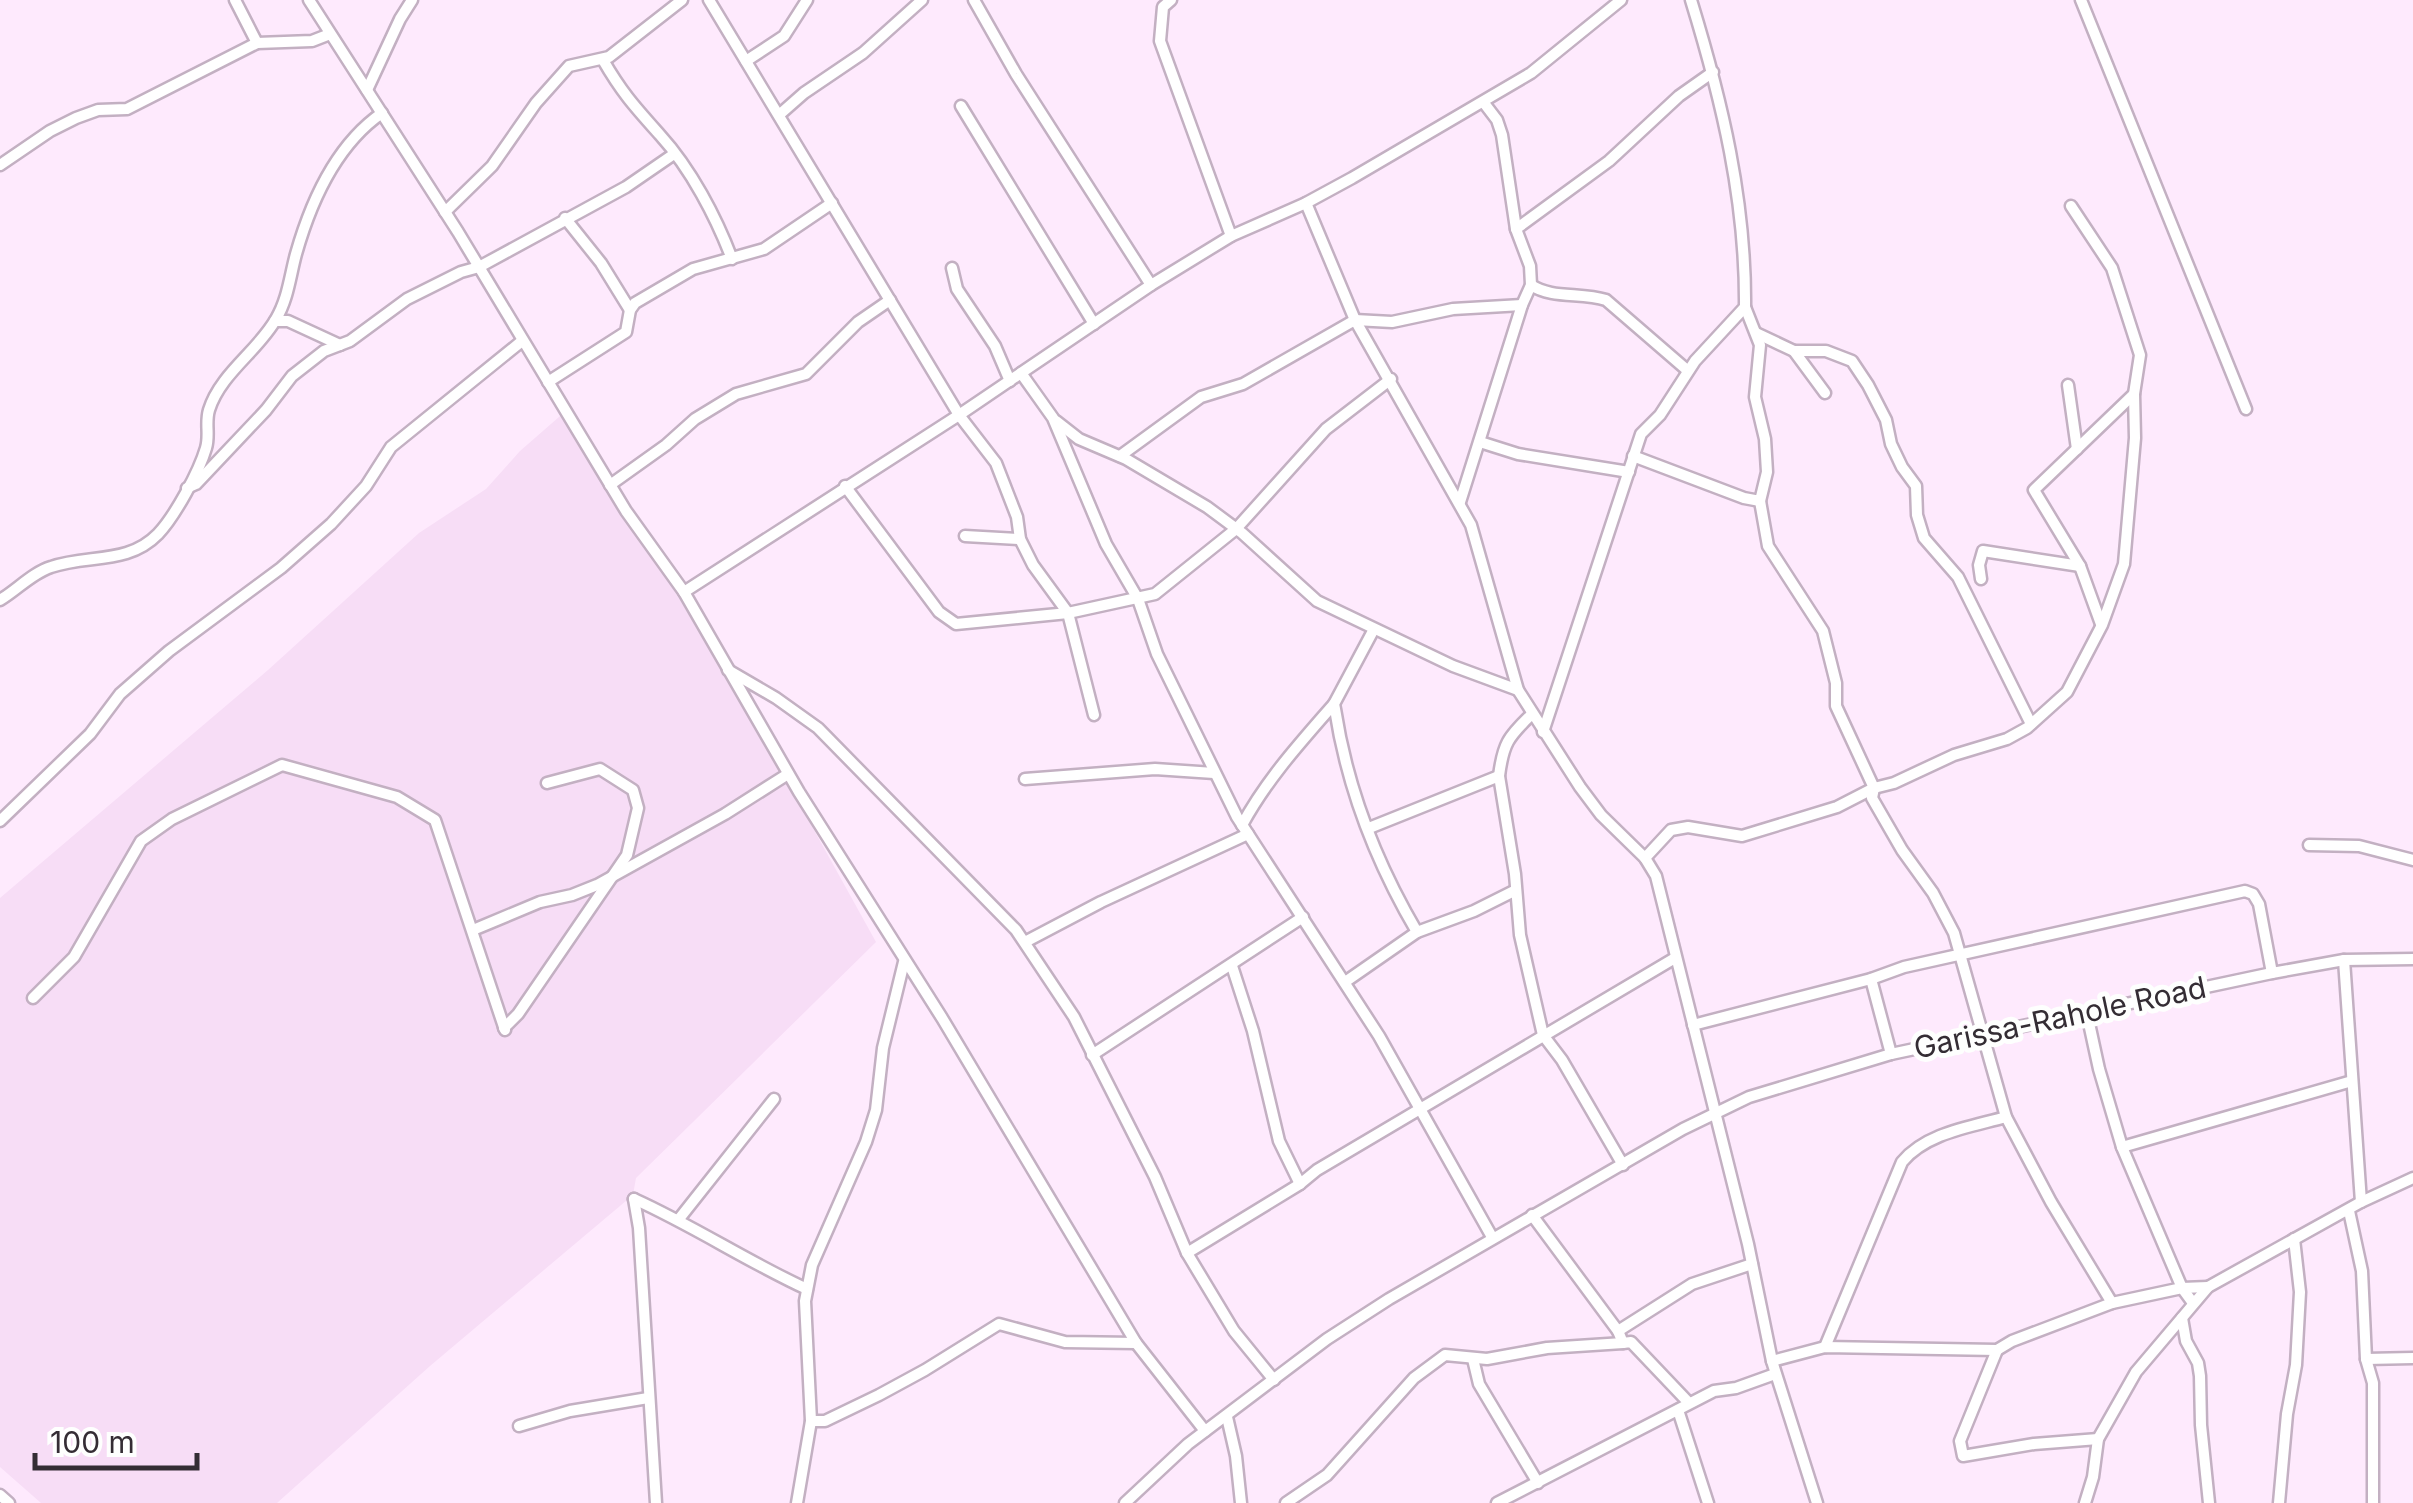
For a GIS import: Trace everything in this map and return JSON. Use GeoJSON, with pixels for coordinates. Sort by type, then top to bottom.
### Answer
{"type":"FeatureCollection","features":[{"type":"Feature","properties":{"kind":"street"},"geometry":{"type":"LineString","coordinates":[[235,0],[257,43]]}},
{"type":"Feature","properties":{"kind":"street"},"geometry":{"type":"LineString","coordinates":[[309,0],[479,267],[610,485],[684,592],[788,774],[942,1018],[1136,1343],[1206,1431]]}},
{"type":"Feature","properties":{"kind":"street"},"geometry":{"type":"LineString","coordinates":[[366,90],[412,0]]}},
{"type":"Feature","properties":{"kind":"street"},"geometry":{"type":"LineString","coordinates":[[444,212],[492,166],[536,102],[569,66],[585,60],[602,60],[617,52],[682,0]]}},
{"type":"Feature","properties":{"kind":"street"},"geometry":{"type":"LineString","coordinates":[[709,0],[959,415],[996,462],[1017,517],[1020,540],[1068,613],[1094,714]]}},
{"type":"Feature","properties":{"kind":"street"},"geometry":{"type":"LineString","coordinates":[[746,61],[784,36],[808,0]]}},
{"type":"Feature","properties":{"kind":"street"},"geometry":{"type":"LineString","coordinates":[[779,115],[863,53],[922,0]]}},
{"type":"Feature","properties":{"kind":"street"},"geometry":{"type":"LineString","coordinates":[[974,0],[1020,82],[1151,285]]}},
{"type":"Feature","properties":{"kind":"street"},"geometry":{"type":"LineString","coordinates":[[1170,0],[1163,8],[1160,41],[1231,236]]}},
{"type":"Feature","properties":{"kind":"street"},"geometry":{"type":"LineString","coordinates":[[684,592],[1231,236],[1306,203],[1531,74],[1621,0]]}},
{"type":"Feature","properties":{"kind":"street"},"geometry":{"type":"LineString","coordinates":[[1691,0],[1713,72],[1739,196],[1745,306],[1760,345],[1755,397],[1765,439],[1767,472],[1760,501],[1768,546],[1823,631],[1836,683],[1836,706],[1874,788],[1872,798],[1954,932],[2006,1116],[2051,1202],[2112,1303]]}},
{"type":"Feature","properties":{"kind":"street"},"geometry":{"type":"LineString","coordinates":[[2081,0],[2246,410]]}},
{"type":"Feature","properties":{"kind":"street"},"geometry":{"type":"LineString","coordinates":[[0,165],[76,118],[98,110],[127,109],[257,43],[312,40],[330,34]]}},
{"type":"Feature","properties":{"kind":"street"},"geometry":{"type":"LineString","coordinates":[[602,60],[632,106],[674,154],[723,235],[732,258]]}},
{"type":"Feature","properties":{"kind":"street"},"geometry":{"type":"LineString","coordinates":[[1516,229],[1608,161],[1679,96],[1713,72]]}},
{"type":"Feature","properties":{"kind":"street"},"geometry":{"type":"LineString","coordinates":[[1460,502],[1531,284],[1530,266],[1516,229],[1502,135],[1484,103]]}},
{"type":"Feature","properties":{"kind":"street"},"geometry":{"type":"LineString","coordinates":[[961,106],[1094,324]]}},
{"type":"Feature","properties":{"kind":"street"},"geometry":{"type":"LineString","coordinates":[[0,600],[52,567],[111,558],[147,544],[170,520],[206,449],[206,422],[216,396],[275,321],[286,299],[308,217],[328,175],[352,138],[382,113]]}},
{"type":"Feature","properties":{"kind":"street"},"geometry":{"type":"LineString","coordinates":[[186,489],[196,484],[266,410],[292,376],[324,351],[379,322],[407,298],[479,267],[626,187],[674,154]]}},
{"type":"Feature","properties":{"kind":"street"},"geometry":{"type":"LineString","coordinates":[[548,382],[626,332],[635,303],[693,269],[764,249],[832,202]]}},
{"type":"Feature","properties":{"kind":"street"},"geometry":{"type":"LineString","coordinates":[[1306,203],[1355,320],[1471,525],[1518,690],[1531,715],[1601,815],[1645,858],[1656,876],[1752,1264],[1775,1374],[1813,1502]]}},
{"type":"Feature","properties":{"kind":"street"},"geometry":{"type":"LineString","coordinates":[[1645,858],[1671,830],[1688,826],[1742,836],[1837,807],[1954,755],[2008,739],[2067,692],[2102,626],[2124,564],[2140,354],[2112,268],[2071,206]]}},
{"type":"Feature","properties":{"kind":"street"},"geometry":{"type":"LineString","coordinates":[[565,218],[601,263],[630,310]]}},
{"type":"Feature","properties":{"kind":"street"},"geometry":{"type":"LineString","coordinates":[[952,268],[958,289],[1010,380]]}},
{"type":"Feature","properties":{"kind":"street"},"geometry":{"type":"LineString","coordinates":[[1531,284],[1544,293],[1590,295],[1606,300],[1687,370]]}},
{"type":"Feature","properties":{"kind":"street"},"geometry":{"type":"LineString","coordinates":[[610,485],[695,419],[736,394],[806,374],[858,322],[890,300]]}},
{"type":"Feature","properties":{"kind":"street"},"geometry":{"type":"LineString","coordinates":[[1120,456],[1200,397],[1244,384],[1355,320],[1392,322],[1453,309],[1522,305]]}},
{"type":"Feature","properties":{"kind":"street"},"geometry":{"type":"LineString","coordinates":[[1543,732],[1641,434],[1660,415],[1687,370],[1745,306]]}},
{"type":"Feature","properties":{"kind":"street"},"geometry":{"type":"LineString","coordinates":[[275,321],[288,321],[340,345]]}},
{"type":"Feature","properties":{"kind":"street"},"geometry":{"type":"LineString","coordinates":[[1756,333],[1794,351],[1826,351],[1852,362],[1868,384],[1886,420],[1891,444],[1916,486],[1917,515],[1924,538],[1958,577],[2031,724]]}},
{"type":"Feature","properties":{"kind":"street"},"geometry":{"type":"LineString","coordinates":[[0,820],[90,734],[120,694],[180,642],[295,556],[366,486],[391,447],[522,341]]}},
{"type":"Feature","properties":{"kind":"street"},"geometry":{"type":"LineString","coordinates":[[1794,351],[1825,393]]}},
{"type":"Feature","properties":{"kind":"street"},"geometry":{"type":"LineString","coordinates":[[1021,373],[1054,418],[1106,544],[1138,600],[1157,654],[1245,830],[1346,982],[1492,1237]]}},
{"type":"Feature","properties":{"kind":"street"},"geometry":{"type":"LineString","coordinates":[[846,486],[939,612],[956,624],[1068,613],[1138,600],[1155,594],[1236,528],[1326,429],[1391,380]]}},
{"type":"Feature","properties":{"kind":"street"},"geometry":{"type":"LineString","coordinates":[[2068,385],[2077,449]]}},
{"type":"Feature","properties":{"kind":"street"},"geometry":{"type":"LineString","coordinates":[[2102,626],[2080,566],[2034,490],[2134,394]]}},
{"type":"Feature","properties":{"kind":"street"},"geometry":{"type":"LineString","coordinates":[[1054,418],[1079,438],[1172,484],[1236,528],[1318,601],[1453,666],[1518,690]]}},
{"type":"Feature","properties":{"kind":"street"},"geometry":{"type":"LineString","coordinates":[[1480,442],[1518,454],[1629,472]]}},
{"type":"Feature","properties":{"kind":"street"},"geometry":{"type":"LineString","coordinates":[[1632,456],[1760,501]]}},
{"type":"Feature","properties":{"kind":"street"},"geometry":{"type":"LineString","coordinates":[[965,536],[1020,540]]}},
{"type":"Feature","properties":{"kind":"street"},"geometry":{"type":"LineString","coordinates":[[1981,579],[1983,550],[2080,566]]}},
{"type":"Feature","properties":{"kind":"street"},"geometry":{"type":"LineString","coordinates":[[1025,942],[1245,830],[1260,793],[1286,757],[1334,704],[1374,629]]}},
{"type":"Feature","properties":{"kind":"street"},"geometry":{"type":"LineString","coordinates":[[727,670],[776,698],[844,752],[1025,942],[1074,1017],[1155,1177],[1187,1254],[1234,1331],[1274,1380]]}},
{"type":"Feature","properties":{"kind":"street"},"geometry":{"type":"LineString","coordinates":[[1334,704],[1348,780],[1393,888],[1417,932]]}},
{"type":"Feature","properties":{"kind":"street"},"geometry":{"type":"LineString","coordinates":[[1531,715],[1502,750],[1499,776],[1515,874],[1520,935],[1544,1036],[1623,1165]]}},
{"type":"Feature","properties":{"kind":"street"},"geometry":{"type":"LineString","coordinates":[[32,998],[74,957],[141,841],[172,819],[282,765],[397,797],[435,820],[505,1029],[626,855],[638,808],[633,790],[600,769],[547,783]]}},
{"type":"Feature","properties":{"kind":"street"},"geometry":{"type":"LineString","coordinates":[[1025,780],[1155,769],[1214,772]]}},
{"type":"Feature","properties":{"kind":"street"},"geometry":{"type":"LineString","coordinates":[[473,930],[610,878],[726,814],[788,774]]}},
{"type":"Feature","properties":{"kind":"street"},"geometry":{"type":"LineString","coordinates":[[1370,828],[1499,776]]}},
{"type":"Feature","properties":{"kind":"street"},"geometry":{"type":"LineString","coordinates":[[2309,845],[2359,846],[2413,860]]}},
{"type":"Feature","properties":{"kind":"street"},"geometry":{"type":"LineString","coordinates":[[1692,1026],[1904,968],[2244,890],[2253,894],[2259,904],[2272,973]]}},
{"type":"Feature","properties":{"kind":"street"},"geometry":{"type":"LineString","coordinates":[[1346,982],[1417,932],[1514,891]]}},
{"type":"Feature","properties":{"kind":"street"},"geometry":{"type":"LineString","coordinates":[[1092,1055],[1303,917]]}},
{"type":"Feature","properties":{"kind":"street"},"geometry":{"type":"LineString","coordinates":[[1187,1254],[1300,1184],[1316,1170],[1675,958]]}},
{"type":"Feature","properties":{"kind":"street"},"geometry":{"type":"LineString","coordinates":[[2344,960],[2360,1202]]}},
{"type":"Feature","properties":{"kind":"street","name":"Garissa-Rahole Road"},"geometry":{"type":"LineString","coordinates":[[1125,1503],[1168,1460],[1327,1339],[1492,1237],[1715,1112],[1805,1078],[1891,1054],[2344,960],[2413,960]]}},
{"type":"Feature","properties":{"kind":"street"},"geometry":{"type":"LineString","coordinates":[[797,1503],[811,1421],[807,1290],[828,1223],[866,1142],[876,1110],[883,1048],[904,962]]}},
{"type":"Feature","properties":{"kind":"street"},"geometry":{"type":"LineString","coordinates":[[1232,966],[1254,1031],[1279,1141],[1300,1184]]}},
{"type":"Feature","properties":{"kind":"street"},"geometry":{"type":"LineString","coordinates":[[1871,980],[1891,1054]]}},
{"type":"Feature","properties":{"kind":"street"},"geometry":{"type":"LineString","coordinates":[[2087,1014],[2098,1070],[2122,1147],[2182,1288],[2193,1302]]}},
{"type":"Feature","properties":{"kind":"street"},"geometry":{"type":"LineString","coordinates":[[2122,1147],[2352,1081]]}},
{"type":"Feature","properties":{"kind":"street"},"geometry":{"type":"LineString","coordinates":[[679,1219],[774,1099]]}},
{"type":"Feature","properties":{"kind":"street"},"geometry":{"type":"LineString","coordinates":[[1825,1347],[1902,1162],[1912,1150],[1930,1140],[2006,1116]]}},
{"type":"Feature","properties":{"kind":"street"},"geometry":{"type":"LineString","coordinates":[[2085,1503],[2098,1440],[2136,1372],[2208,1287],[2360,1202],[2413,1178]]}},
{"type":"Feature","properties":{"kind":"street"},"geometry":{"type":"LineString","coordinates":[[656,1503],[634,1199],[679,1219],[750,1262],[807,1290]]}},
{"type":"Feature","properties":{"kind":"street"},"geometry":{"type":"LineString","coordinates":[[2350,1211],[2362,1271],[2366,1359],[2375,1403],[2373,1503]]}},
{"type":"Feature","properties":{"kind":"street"},"geometry":{"type":"LineString","coordinates":[[1532,1215],[1623,1344]]}},
{"type":"Feature","properties":{"kind":"street"},"geometry":{"type":"LineString","coordinates":[[2278,1503],[2296,1365],[2300,1292],[2294,1239]]}},
{"type":"Feature","properties":{"kind":"street"},"geometry":{"type":"LineString","coordinates":[[1618,1332],[1692,1284],[1752,1264]]}},
{"type":"Feature","properties":{"kind":"street"},"geometry":{"type":"LineString","coordinates":[[1772,1361],[1825,1347],[1997,1350],[2112,1303],[2182,1288],[2208,1287]]}},
{"type":"Feature","properties":{"kind":"street"},"geometry":{"type":"LineString","coordinates":[[2182,1318],[2200,1376],[2200,1424],[2209,1503]]}},
{"type":"Feature","properties":{"kind":"street"},"geometry":{"type":"LineString","coordinates":[[811,1421],[825,1420],[879,1395],[999,1324],[1065,1342],[1136,1343]]}},
{"type":"Feature","properties":{"kind":"street"},"geometry":{"type":"LineString","coordinates":[[1286,1503],[1327,1475],[1414,1378],[1445,1355],[1488,1359],[1547,1348],[1630,1342],[1689,1404]]}},
{"type":"Feature","properties":{"kind":"street"},"geometry":{"type":"LineString","coordinates":[[1997,1350],[1960,1441],[1963,1456],[2034,1444],[2098,1440]]}},
{"type":"Feature","properties":{"kind":"street"},"geometry":{"type":"LineString","coordinates":[[2366,1359],[2413,1358]]}},
{"type":"Feature","properties":{"kind":"street"},"geometry":{"type":"LineString","coordinates":[[1473,1359],[1479,1384],[1538,1484]]}},
{"type":"Feature","properties":{"kind":"street"},"geometry":{"type":"LineString","coordinates":[[1497,1503],[1516,1499],[1714,1391],[1736,1388],[1775,1374]]}},
{"type":"Feature","properties":{"kind":"street"},"geometry":{"type":"LineString","coordinates":[[519,1426],[570,1410],[648,1398]]}},
{"type":"Feature","properties":{"kind":"street"},"geometry":{"type":"LineString","coordinates":[[1678,1410],[1708,1503]]}},
{"type":"Feature","properties":{"kind":"street"},"geometry":{"type":"LineString","coordinates":[[1226,1416],[1236,1456],[1241,1503]]}},
{"type":"Feature","properties":{"kind":"street"},"geometry":{"type":"LineString","coordinates":[[0,1495],[9,1503]]}},
{"type":"Feature","properties":{"kind":"shaded area"},"geometry":{"type":"Polygon","coordinates":[[[567,410],[773,756],[876,942],[636,1178],[633,1195],[430,1366],[277,1503],[41,1503],[0,1467],[0,898],[268,670],[419,533],[486,489],[520,451],[567,410]]]}}]}
